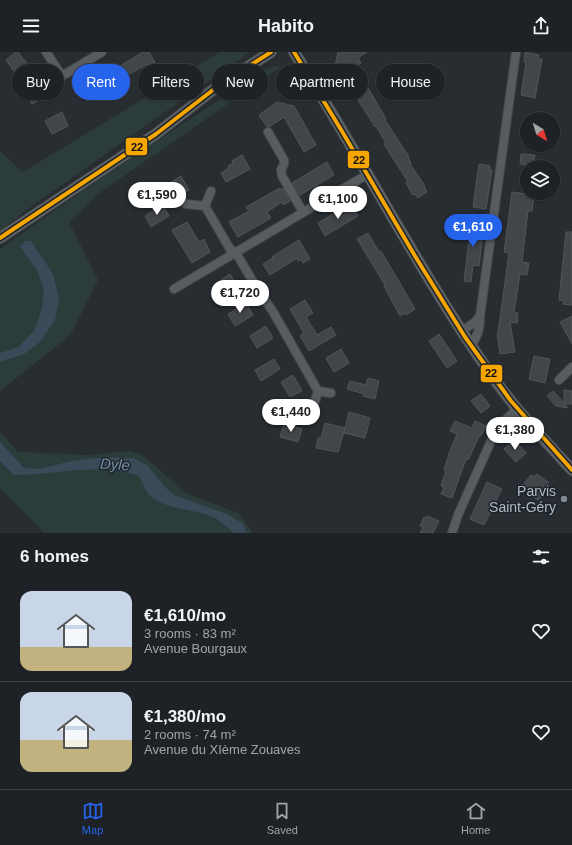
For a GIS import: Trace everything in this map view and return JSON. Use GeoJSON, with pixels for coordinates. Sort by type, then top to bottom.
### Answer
{"type":"FeatureCollection","features":[{"type":"Feature","properties":{"kind":"main road"},"geometry":{"type":"LineString","coordinates":[[0,238],[156,134],[218,86],[270,52]]}},
{"type":"Feature","properties":{"kind":"main road"},"geometry":{"type":"LineString","coordinates":[[294,52],[368,174],[410,249],[471,346],[517,409],[572,470]]}},
{"type":"Feature","properties":{"kind":"street"},"geometry":{"type":"LineString","coordinates":[[46,52],[62,76],[102,52]]}},
{"type":"Feature","properties":{"kind":"street"},"geometry":{"type":"LineString","coordinates":[[471,346],[478,333],[516,52]]}},
{"type":"Feature","properties":{"kind":"street"},"geometry":{"type":"LineString","coordinates":[[268,132],[284,160],[281,170],[282,176],[303,212]]}},
{"type":"Feature","properties":{"kind":"street"},"geometry":{"type":"LineString","coordinates":[[174,289],[368,174]]}},
{"type":"Feature","properties":{"kind":"street"},"geometry":{"type":"LineString","coordinates":[[205,206],[211,191]]}},
{"type":"Feature","properties":{"kind":"street"},"geometry":{"type":"LineString","coordinates":[[186,204],[205,206]]}},
{"type":"Feature","properties":{"kind":"street"},"geometry":{"type":"LineString","coordinates":[[205,206],[230,249],[236,253],[276,317],[318,390],[331,393]]}},
{"type":"Feature","properties":{"kind":"street"},"geometry":{"type":"LineString","coordinates":[[462,331],[475,322],[480,316]]}},
{"type":"Feature","properties":{"kind":"street"},"geometry":{"type":"LineString","coordinates":[[559,380],[572,367]]}},
{"type":"Feature","properties":{"kind":"street"},"geometry":{"type":"LineString","coordinates":[[315,401],[318,390]]}},
{"type":"Feature","properties":{"kind":"street"},"geometry":{"type":"LineString","coordinates":[[452,533],[458,515],[496,430],[517,409]]}},
{"type":"Feature","properties":{"kind":"shaded area"},"geometry":{"type":"Polygon","coordinates":[[[220,52],[250,52],[233,64],[212,64],[212,79],[204,85],[204,64],[200,64],[220,52]]]}},
{"type":"Feature","properties":{"kind":"shaded area"},"geometry":{"type":"Polygon","coordinates":[[[276,66],[276,70],[268,76],[268,69],[276,66]]]}},
{"type":"Feature","properties":{"kind":"shaded area"},"geometry":{"type":"Polygon","coordinates":[[[141,100],[182,100],[25,211],[0,231],[0,151],[23,172],[141,100]]]}},
{"type":"Feature","properties":{"kind":"shaded area"},"geometry":{"type":"Polygon","coordinates":[[[219,100],[233,100],[98,194],[69,222],[98,280],[72,332],[63,341],[0,391],[0,249],[91,185],[219,100]]]}},
{"type":"Feature","properties":{"kind":"shaded area"},"geometry":{"type":"Polygon","coordinates":[[[0,432],[18,452],[89,455],[130,451],[142,455],[188,494],[238,513],[252,533],[44,533],[0,488],[0,432]]]}},
{"type":"Feature","properties":{"kind":"water"},"geometry":{"type":"Polygon","coordinates":[[[25,241],[31,241],[53,274],[59,298],[55,320],[40,342],[24,354],[0,362],[0,353],[19,347],[35,329],[42,308],[44,290],[37,270],[20,247],[25,241]]]}},
{"type":"Feature","properties":{"kind":"water","name":"Dyle"},"geometry":{"type":"Polygon","coordinates":[[[0,442],[24,468],[39,469],[71,461],[105,457],[133,458],[147,465],[166,488],[174,495],[227,514],[242,523],[247,533],[233,533],[209,515],[173,507],[160,502],[149,495],[139,476],[124,472],[108,470],[77,470],[14,475],[0,461],[0,442]]]}},
{"type":"Feature","properties":{"kind":"building"},"geometry":{"type":"Polygon","coordinates":[[[18,52],[27,64],[12,64],[12,68],[6,60],[18,52]]]}},
{"type":"Feature","properties":{"kind":"building"},"geometry":{"type":"Polygon","coordinates":[[[143,52],[149,52],[155,62],[150,64],[138,64],[138,69],[130,74],[130,64],[123,64],[143,52]]]}},
{"type":"Feature","properties":{"kind":"building"},"geometry":{"type":"Polygon","coordinates":[[[338,52],[367,52],[358,58],[361,63],[359,64],[335,64],[338,52]]]}},
{"type":"Feature","properties":{"kind":"building"},"geometry":{"type":"Polygon","coordinates":[[[525,52],[539,55],[538,59],[542,59],[535,98],[521,95],[526,62],[524,62],[525,52]]]}},
{"type":"Feature","properties":{"kind":"building"},"geometry":{"type":"Polygon","coordinates":[[[368,88],[386,119],[385,120],[409,157],[410,164],[425,186],[424,187],[427,192],[418,198],[415,194],[413,195],[406,183],[408,182],[384,144],[386,143],[376,126],[375,127],[358,100],[368,100],[368,88]]]}},
{"type":"Feature","properties":{"kind":"building"},"geometry":{"type":"Polygon","coordinates":[[[30,100],[39,100],[32,104],[30,100]]]}},
{"type":"Feature","properties":{"kind":"building"},"geometry":{"type":"Polygon","coordinates":[[[277,102],[294,106],[316,145],[304,152],[284,117],[267,127],[259,115],[277,102]]]}},
{"type":"Feature","properties":{"kind":"building"},"geometry":{"type":"Polygon","coordinates":[[[62,112],[68,126],[52,134],[45,121],[62,112]]]}},
{"type":"Feature","properties":{"kind":"building"},"geometry":{"type":"Polygon","coordinates":[[[521,154],[535,155],[534,160],[520,160],[521,154]]]}},
{"type":"Feature","properties":{"kind":"building"},"geometry":{"type":"Polygon","coordinates":[[[242,155],[250,169],[226,182],[221,173],[229,168],[228,166],[233,163],[232,161],[242,155]]]}},
{"type":"Feature","properties":{"kind":"building"},"geometry":{"type":"Polygon","coordinates":[[[327,162],[334,175],[300,195],[292,183],[327,162]]]}},
{"type":"Feature","properties":{"kind":"building"},"geometry":{"type":"Polygon","coordinates":[[[479,164],[490,166],[490,170],[492,170],[486,209],[473,207],[479,164]]]}},
{"type":"Feature","properties":{"kind":"building"},"geometry":{"type":"Polygon","coordinates":[[[181,176],[189,190],[176,198],[168,184],[181,176]]]}},
{"type":"Feature","properties":{"kind":"building"},"geometry":{"type":"Polygon","coordinates":[[[280,188],[281,190],[283,188],[290,201],[284,205],[282,202],[267,212],[271,218],[238,237],[229,222],[249,211],[246,207],[280,188]]]}},
{"type":"Feature","properties":{"kind":"building"},"geometry":{"type":"Polygon","coordinates":[[[512,192],[520,193],[520,200],[533,200],[532,211],[528,211],[522,262],[529,263],[527,275],[520,274],[514,312],[518,313],[517,323],[510,322],[515,352],[500,354],[497,333],[509,253],[504,252],[512,192]]]}},
{"type":"Feature","properties":{"kind":"building"},"geometry":{"type":"Polygon","coordinates":[[[351,203],[358,216],[325,236],[318,223],[351,203]]]}},
{"type":"Feature","properties":{"kind":"building"},"geometry":{"type":"Polygon","coordinates":[[[163,205],[169,216],[151,227],[145,216],[163,205]]]}},
{"type":"Feature","properties":{"kind":"building"},"geometry":{"type":"Polygon","coordinates":[[[187,222],[199,242],[204,239],[210,252],[192,263],[172,230],[187,222]]]}},
{"type":"Feature","properties":{"kind":"building"},"geometry":{"type":"Polygon","coordinates":[[[465,223],[484,226],[479,266],[473,265],[471,282],[464,281],[470,233],[464,232],[465,223]]]}},
{"type":"Feature","properties":{"kind":"building"},"geometry":{"type":"Polygon","coordinates":[[[566,232],[572,232],[572,305],[563,304],[564,301],[559,300],[566,232]]]}},
{"type":"Feature","properties":{"kind":"building"},"geometry":{"type":"Polygon","coordinates":[[[368,233],[379,252],[381,251],[415,309],[406,315],[405,313],[400,316],[384,286],[385,285],[357,239],[368,233]]]}},
{"type":"Feature","properties":{"kind":"building"},"geometry":{"type":"Polygon","coordinates":[[[299,240],[310,259],[303,263],[301,259],[298,261],[297,258],[270,275],[263,264],[299,240]]]}},
{"type":"Feature","properties":{"kind":"building"},"geometry":{"type":"Polygon","coordinates":[[[230,274],[239,289],[227,296],[225,294],[218,297],[212,287],[223,281],[222,279],[230,274]]]}},
{"type":"Feature","properties":{"kind":"building"},"geometry":{"type":"Polygon","coordinates":[[[305,300],[313,313],[306,317],[317,335],[331,327],[336,335],[309,351],[300,336],[304,333],[290,309],[305,300]]]}},
{"type":"Feature","properties":{"kind":"building"},"geometry":{"type":"Polygon","coordinates":[[[246,303],[253,315],[235,326],[228,314],[246,303]]]}},
{"type":"Feature","properties":{"kind":"building"},"geometry":{"type":"Polygon","coordinates":[[[572,316],[572,344],[560,322],[572,316]]]}},
{"type":"Feature","properties":{"kind":"building"},"geometry":{"type":"Polygon","coordinates":[[[266,326],[273,338],[257,348],[250,336],[266,326]]]}},
{"type":"Feature","properties":{"kind":"building"},"geometry":{"type":"Polygon","coordinates":[[[439,334],[457,361],[447,368],[429,341],[439,334]]]}},
{"type":"Feature","properties":{"kind":"building"},"geometry":{"type":"Polygon","coordinates":[[[341,349],[349,363],[334,372],[326,358],[341,349]]]}},
{"type":"Feature","properties":{"kind":"building"},"geometry":{"type":"Polygon","coordinates":[[[534,356],[550,359],[545,383],[529,379],[534,356]]]}},
{"type":"Feature","properties":{"kind":"building"},"geometry":{"type":"Polygon","coordinates":[[[274,359],[280,369],[261,381],[255,370],[274,359]]]}},
{"type":"Feature","properties":{"kind":"building"},"geometry":{"type":"Polygon","coordinates":[[[293,375],[302,391],[290,397],[281,382],[293,375]]]}},
{"type":"Feature","properties":{"kind":"building"},"geometry":{"type":"Polygon","coordinates":[[[368,378],[379,381],[375,399],[363,396],[364,394],[347,389],[350,381],[366,385],[368,378]]]}},
{"type":"Feature","properties":{"kind":"building"},"geometry":{"type":"Polygon","coordinates":[[[564,390],[572,391],[572,404],[564,404],[568,408],[556,406],[547,396],[553,391],[564,403],[564,390]]]}},
{"type":"Feature","properties":{"kind":"building"},"geometry":{"type":"Polygon","coordinates":[[[481,394],[490,406],[481,413],[471,401],[481,394]]]}},
{"type":"Feature","properties":{"kind":"building"},"geometry":{"type":"Polygon","coordinates":[[[349,412],[370,418],[365,438],[344,433],[349,412]]]}},
{"type":"Feature","properties":{"kind":"building"},"geometry":{"type":"Polygon","coordinates":[[[455,421],[472,428],[475,421],[486,426],[468,460],[466,459],[452,498],[441,494],[444,487],[441,486],[446,471],[444,470],[457,434],[450,431],[455,421]]]}},
{"type":"Feature","properties":{"kind":"building"},"geometry":{"type":"Polygon","coordinates":[[[325,423],[345,428],[338,452],[316,448],[318,438],[321,438],[325,423]]]}},
{"type":"Feature","properties":{"kind":"building"},"geometry":{"type":"Polygon","coordinates":[[[284,424],[302,429],[298,442],[280,437],[284,424]]]}},
{"type":"Feature","properties":{"kind":"building"},"geometry":{"type":"Polygon","coordinates":[[[514,440],[526,453],[516,462],[504,449],[514,440]]]}},
{"type":"Feature","properties":{"kind":"building"},"geometry":{"type":"Polygon","coordinates":[[[537,474],[549,483],[545,488],[548,489],[538,500],[526,492],[527,490],[522,486],[531,475],[535,477],[537,474]]]}},
{"type":"Feature","properties":{"kind":"building"},"geometry":{"type":"Polygon","coordinates":[[[487,482],[502,489],[484,525],[470,519],[487,482]]]}},
{"type":"Feature","properties":{"kind":"building"},"geometry":{"type":"Polygon","coordinates":[[[427,516],[439,521],[433,533],[420,533],[423,527],[420,526],[424,517],[427,518],[427,516]]]}},
{"type":"Feature","properties":{"kind":"transit line","name":"22"},"geometry":{"type":"LineString","coordinates":[[0,238],[156,134],[218,86],[271,52]]}},
{"type":"Feature","properties":{"kind":"transit line","name":"22"},"geometry":{"type":"LineString","coordinates":[[294,52],[415,256],[465,337],[511,401],[572,470]]}},
{"type":"Feature","properties":{"kind":"place","name":"Parvis Saint-Géry"},"geometry":{"type":"Point","coordinates":[564,499]}}]}
